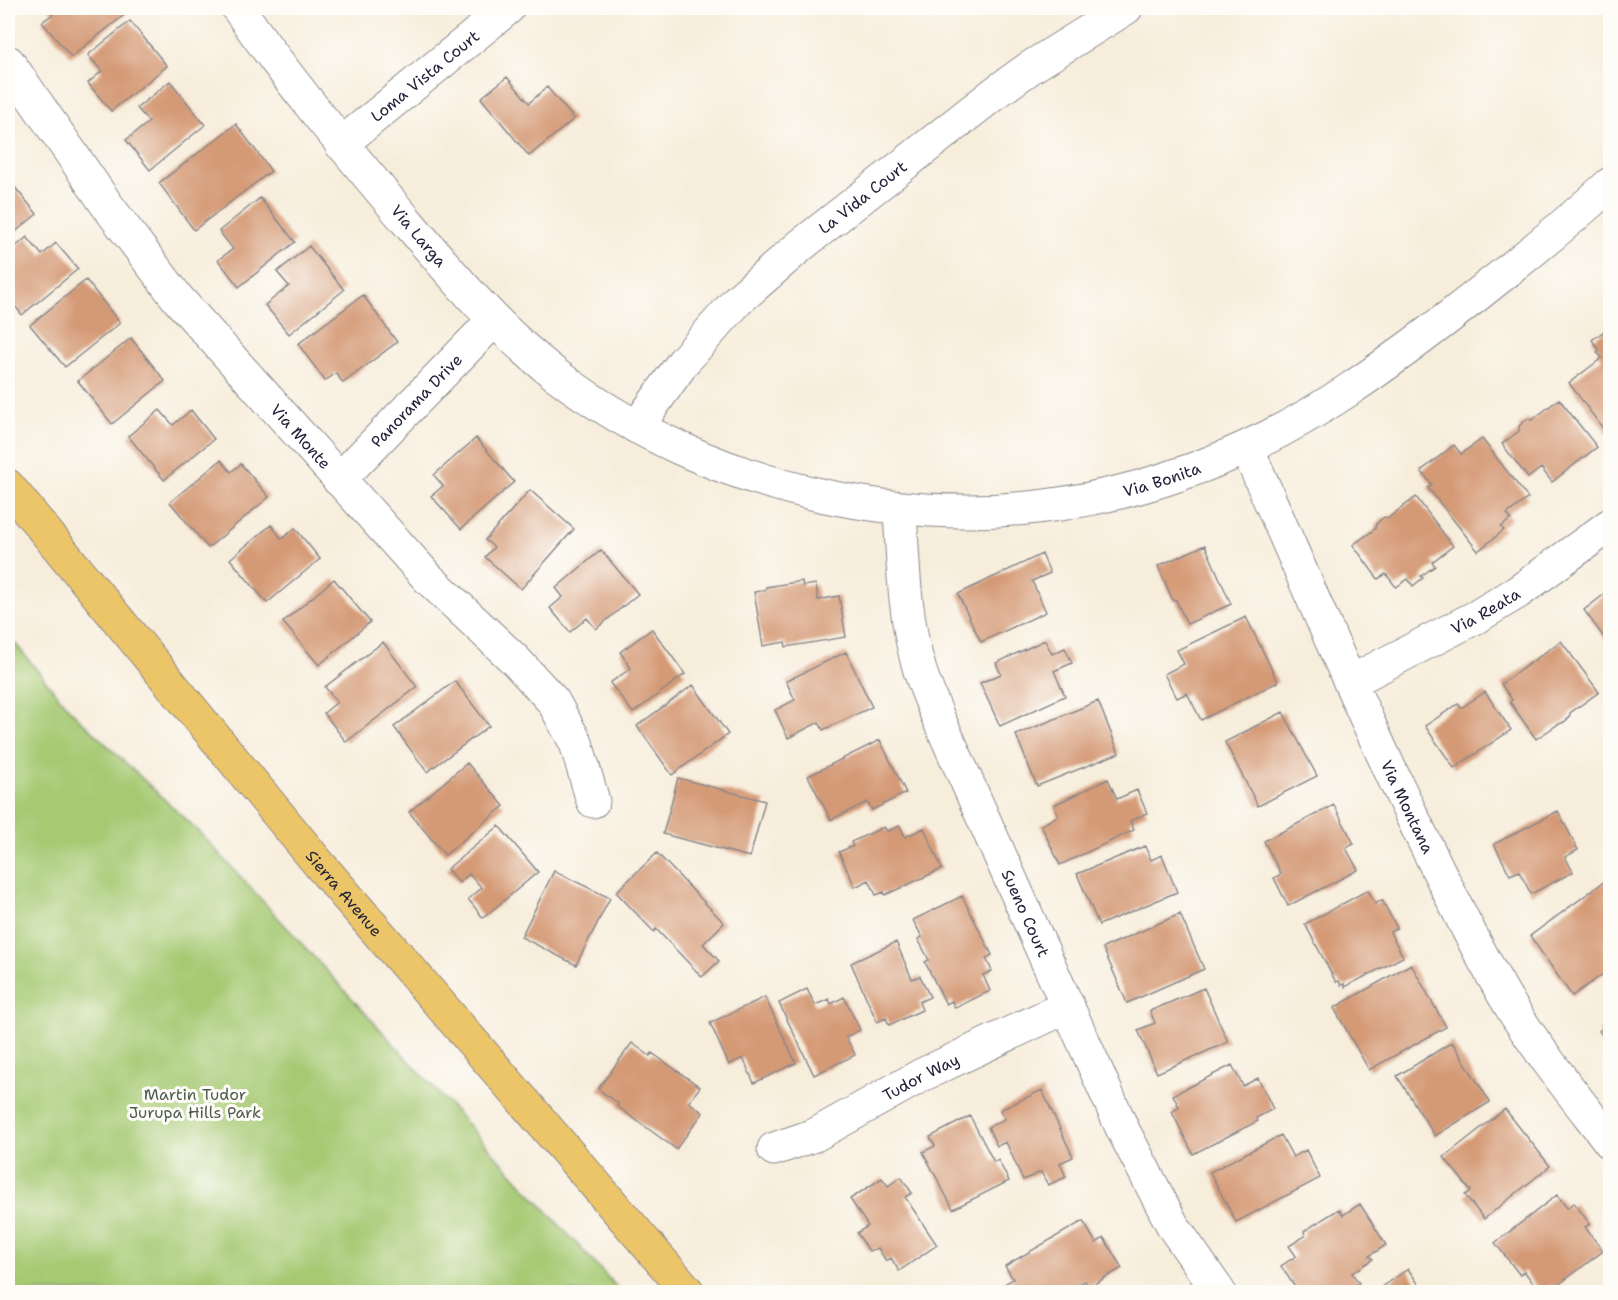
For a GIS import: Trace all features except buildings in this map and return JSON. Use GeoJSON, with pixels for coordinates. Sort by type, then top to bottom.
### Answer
{"type":"FeatureCollection","features":[{"type":"Feature","properties":{"kind":"main road","name":"Sierra Avenue"},"geometry":{"type":"LineString","coordinates":[[8,486],[320,864],[688,1293]]}},
{"type":"Feature","properties":{"kind":"street","name":"Via Larga"},"geometry":{"type":"LineString","coordinates":[[238,8],[273,58],[341,144],[461,286],[494,321],[556,375],[637,427]]}},
{"type":"Feature","properties":{"kind":"street","name":"Loma Vista Court"},"geometry":{"type":"LineString","coordinates":[[341,144],[508,8]]}},
{"type":"Feature","properties":{"kind":"street","name":"La Vida Court"},"geometry":{"type":"LineString","coordinates":[[637,427],[684,361],[720,318],[769,272],[995,93],[1041,60],[1126,8]]}},
{"type":"Feature","properties":{"kind":"street","name":"Via Monte"},"geometry":{"type":"LineString","coordinates":[[8,62],[107,205],[178,299],[428,578],[516,660],[553,700],[576,743],[592,801]]}},
{"type":"Feature","properties":{"kind":"street","name":"Via Bonita"},"geometry":{"type":"LineString","coordinates":[[637,427],[709,461],[758,479],[840,499],[900,509],[956,512],[1027,509],[1098,499],[1164,480],[1247,448],[1336,398],[1397,356],[1518,263],[1611,184]]}},
{"type":"Feature","properties":{"kind":"street","name":"Panorama Drive"},"geometry":{"type":"LineString","coordinates":[[339,480],[494,321]]}},
{"type":"Feature","properties":{"kind":"street","name":"Via Montana"},"geometry":{"type":"LineString","coordinates":[[1247,448],[1405,802],[1496,982],[1544,1055],[1611,1142]]}},
{"type":"Feature","properties":{"kind":"street","name":"Sueno Court"},"geometry":{"type":"LineString","coordinates":[[900,509],[905,599],[920,672],[1123,1130],[1154,1192],[1187,1248],[1219,1293]]}},
{"type":"Feature","properties":{"kind":"street","name":"Via Reata"},"geometry":{"type":"LineString","coordinates":[[1350,682],[1478,616],[1518,592],[1611,525]]}},
{"type":"Feature","properties":{"kind":"street","name":"Tudor Way"},"geometry":{"type":"LineString","coordinates":[[774,1149],[814,1135],[922,1075],[1068,1006]]}},
{"type":"Feature","properties":{"kind":"green space","name":"Martin Tudor Jurupa Hills Park"},"geometry":{"type":"Polygon","coordinates":[[[8,635],[70,710],[204,837],[621,1292],[8,1292],[8,635]]]}}]}
